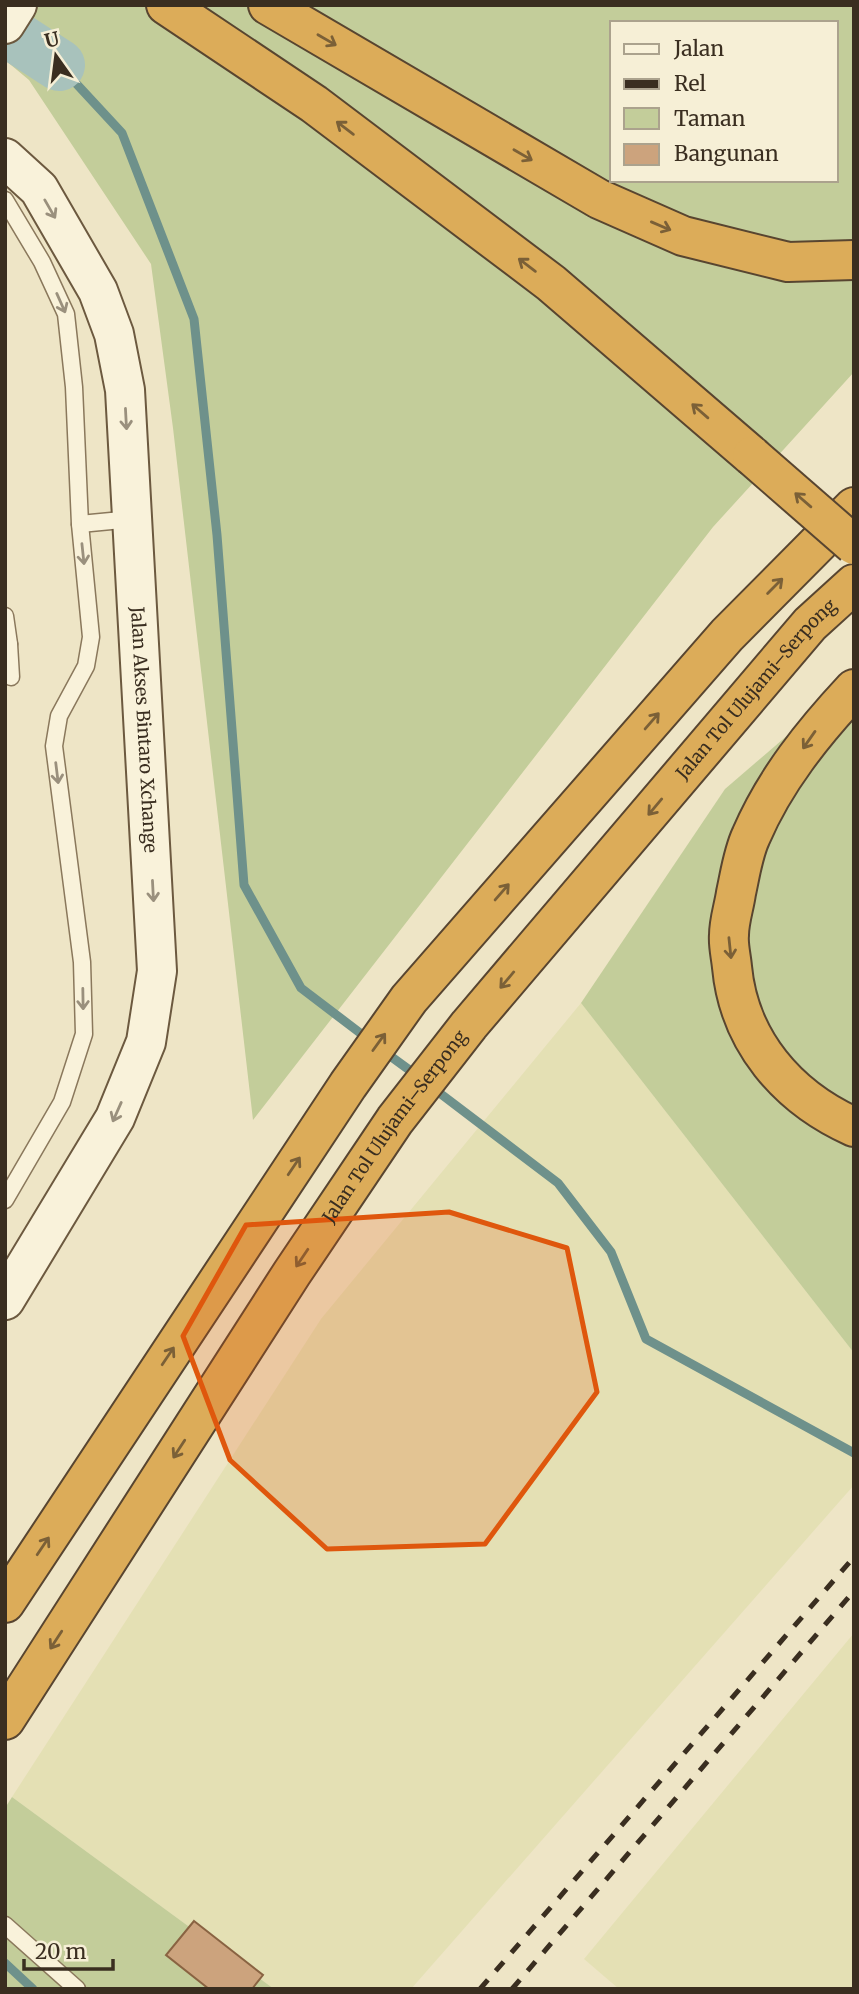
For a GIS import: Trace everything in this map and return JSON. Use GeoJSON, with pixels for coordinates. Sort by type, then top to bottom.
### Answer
{"type":"FeatureCollection","features":[{"type":"Feature","properties":{"kind":"highway"},"geometry":{"type":"LineString","coordinates":[[166,5],[314,104],[540,275],[854,545]]}},
{"type":"Feature","properties":{"kind":"highway"},"geometry":{"type":"LineString","coordinates":[[268,5],[611,204],[683,236],[788,262],[854,260]]}},
{"type":"Feature","properties":{"kind":"highway"},"geometry":{"type":"LineString","coordinates":[[5,1602],[348,1085],[409,999],[727,635],[854,507]]}},
{"type":"Feature","properties":{"kind":"highway","name":"Jalan Tol Ulujami–Serpong"},"geometry":{"type":"LineString","coordinates":[[5,1720],[284,1284],[395,1120],[469,1025],[810,624],[854,584]]}},
{"type":"Feature","properties":{"kind":"highway"},"geometry":{"type":"LineString","coordinates":[[854,689],[813,732],[776,788],[750,838],[729,935],[734,992],[752,1040],[791,1088],[821,1111],[854,1127]]}},
{"type":"Feature","properties":{"kind":"main road"},"geometry":{"type":"LineString","coordinates":[[5,24],[17,5]]}},
{"type":"Feature","properties":{"kind":"main road","name":"Jalan Akses Bintaro Xchange"},"geometry":{"type":"LineString","coordinates":[[5,158],[39,189],[98,291],[114,334],[125,390],[157,971],[146,1042],[115,1118],[5,1300]]}},
{"type":"Feature","properties":{"kind":"lane"},"geometry":{"type":"LineString","coordinates":[[5,200],[42,262],[66,314],[74,387],[80,524],[91,637],[86,666],[59,716],[54,746],[82,962],[84,1034],[62,1101],[5,1200]]}},
{"type":"Feature","properties":{"kind":"lane"},"geometry":{"type":"LineString","coordinates":[[80,524],[132,519]]}},
{"type":"Feature","properties":{"kind":"lane"},"geometry":{"type":"LineString","coordinates":[[5,615],[11,677]]}},
{"type":"Feature","properties":{"kind":"lane"},"geometry":{"type":"LineString","coordinates":[[5,1925],[77,1989]]}},
{"type":"Feature","properties":{"kind":"highlighted area"},"geometry":{"type":"Polygon","coordinates":[[[449,1212],[567,1248],[597,1392],[485,1544],[327,1549],[230,1460],[183,1336],[246,1225],[449,1212]]]}},
{"type":"Feature","properties":{"kind":"shaded area"},"geometry":{"type":"Polygon","coordinates":[[[581,1003],[854,1353],[854,1485],[411,1989],[274,1989],[12,1797],[321,1319],[581,1003]]]}},
{"type":"Feature","properties":{"kind":"shaded area"},"geometry":{"type":"Polygon","coordinates":[[[854,1633],[854,1989],[619,1989],[584,1959],[854,1633]]]}},
{"type":"Feature","properties":{"kind":"green space"},"geometry":{"type":"Polygon","coordinates":[[[5,5],[854,5],[854,372],[713,527],[253,1120],[173,428],[151,264],[29,80],[5,60],[5,5]]]}},
{"type":"Feature","properties":{"kind":"green space"},"geometry":{"type":"Polygon","coordinates":[[[854,678],[854,1353],[581,1003],[725,789],[854,678]]]}},
{"type":"Feature","properties":{"kind":"green space"},"geometry":{"type":"Polygon","coordinates":[[[12,1797],[274,1989],[5,1989],[5,1808],[12,1797]]]}},
{"type":"Feature","properties":{"kind":"building"},"geometry":{"type":"Polygon","coordinates":[[[5,872],[6,963],[5,972],[5,872]]]}},
{"type":"Feature","properties":{"kind":"building"},"geometry":{"type":"Polygon","coordinates":[[[194,1921],[263,1975],[252,1989],[209,1989],[166,1955],[194,1921]]]}},
{"type":"Feature","properties":{"kind":"waterway"},"geometry":{"type":"LineString","coordinates":[[5,30],[59,65]]}},
{"type":"Feature","properties":{"kind":"waterway"},"geometry":{"type":"LineString","coordinates":[[59,65],[122,133],[194,319],[217,535],[244,885],[301,988],[368,1039]]}},
{"type":"Feature","properties":{"kind":"waterway"},"geometry":{"type":"LineString","coordinates":[[382,1050],[419,1077]]}},
{"type":"Feature","properties":{"kind":"waterway"},"geometry":{"type":"LineString","coordinates":[[433,1088],[558,1183],[611,1252],[646,1339],[854,1453]]}},
{"type":"Feature","properties":{"kind":"waterway"},"geometry":{"type":"LineString","coordinates":[[5,1963],[33,1989]]}},
{"type":"Feature","properties":{"kind":"railway"},"geometry":{"type":"LineString","coordinates":[[480,1989],[854,1557]]}},
{"type":"Feature","properties":{"kind":"railway"},"geometry":{"type":"LineString","coordinates":[[512,1989],[854,1591]]}}]}
